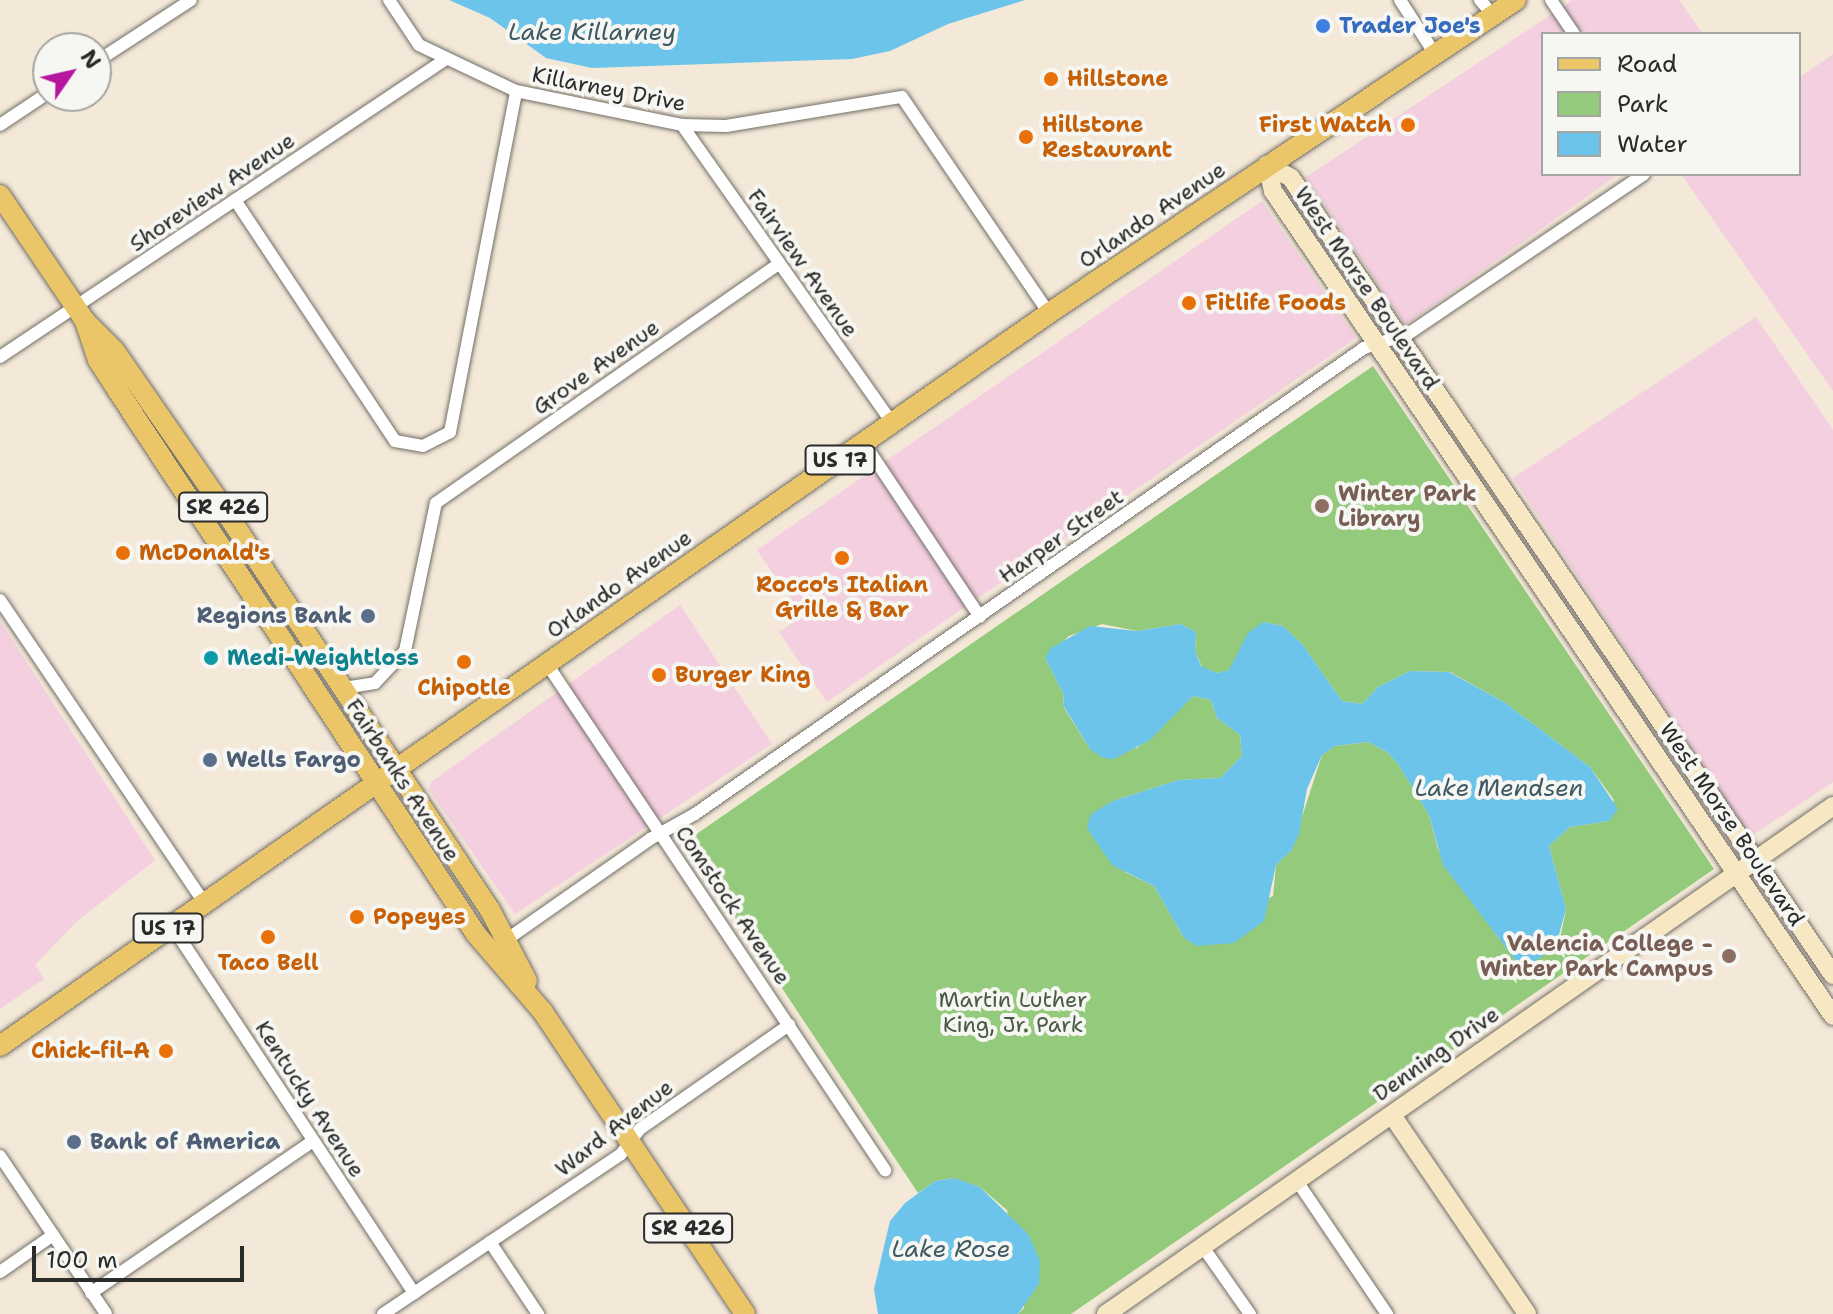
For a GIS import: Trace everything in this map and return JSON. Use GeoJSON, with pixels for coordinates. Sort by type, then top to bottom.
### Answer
{"type":"FeatureCollection","features":[{"type":"Feature","properties":{"kind":"main road","name":"US 17"},"geometry":{"type":"LineString","coordinates":[[1267,165],[1435,54],[1487,8],[1516,0]]}},
{"type":"Feature","properties":{"kind":"main road","name":"Orlando Avenue"},"geometry":{"type":"LineString","coordinates":[[0,1046],[1049,313],[1267,165]]}},
{"type":"Feature","properties":{"kind":"main road","name":"Fairbanks Avenue"},"geometry":{"type":"LineString","coordinates":[[0,195],[80,314],[114,350],[168,426],[344,688],[506,940],[543,1012]]}},
{"type":"Feature","properties":{"kind":"main road","name":"Fairbanks Avenue"},"geometry":{"type":"LineString","coordinates":[[80,314],[98,360],[476,934],[543,1012],[745,1314]]}},
{"type":"Feature","properties":{"kind":"street"},"geometry":{"type":"LineString","coordinates":[[112,52],[191,0]]}},
{"type":"Feature","properties":{"kind":"street","name":"Killarney Drive"},"geometry":{"type":"LineString","coordinates":[[389,0],[419,45],[516,91],[682,125],[726,126],[902,97],[1049,313]]}},
{"type":"Feature","properties":{"kind":"street"},"geometry":{"type":"LineString","coordinates":[[1400,0],[1435,54]]}},
{"type":"Feature","properties":{"kind":"street"},"geometry":{"type":"LineString","coordinates":[[1551,0],[1573,32]]}},
{"type":"Feature","properties":{"kind":"street","name":"Shoreview Avenue"},"geometry":{"type":"LineString","coordinates":[[0,357],[80,314],[235,200],[446,59]]}},
{"type":"Feature","properties":{"kind":"street"},"geometry":{"type":"LineString","coordinates":[[235,200],[395,441],[423,446],[450,432],[516,91]]}},
{"type":"Feature","properties":{"kind":"street"},"geometry":{"type":"LineString","coordinates":[[0,125],[32,104]]}},
{"type":"Feature","properties":{"kind":"street","name":"Fairview Avenue"},"geometry":{"type":"LineString","coordinates":[[682,125],[892,423]]}},
{"type":"Feature","properties":{"kind":"street","name":"West Morse Boulevard"},"geometry":{"type":"LineString","coordinates":[[1267,165],[1291,178],[1833,975]]}},
{"type":"Feature","properties":{"kind":"street","name":"West Morse Boulevard"},"geometry":{"type":"LineString","coordinates":[[1267,165],[1273,191],[1833,1016]]}},
{"type":"Feature","properties":{"kind":"street","name":"Harper Street"},"geometry":{"type":"LineString","coordinates":[[506,940],[1376,344],[1399,337],[1641,176]]}},
{"type":"Feature","properties":{"kind":"street","name":"Grove Avenue"},"geometry":{"type":"LineString","coordinates":[[344,688],[375,683],[405,651],[436,503],[779,264]]}},
{"type":"Feature","properties":{"kind":"street"},"geometry":{"type":"LineString","coordinates":[[864,443],[980,617]]}},
{"type":"Feature","properties":{"kind":"street"},"geometry":{"type":"LineString","coordinates":[[0,600],[204,903]]}},
{"type":"Feature","properties":{"kind":"street"},"geometry":{"type":"LineString","coordinates":[[1584,649],[1602,636]]}},
{"type":"Feature","properties":{"kind":"street","name":"Comstock Avenue"},"geometry":{"type":"LineString","coordinates":[[547,664],[885,1170]]}},
{"type":"Feature","properties":{"kind":"street","name":"Denning Drive"},"geometry":{"type":"LineString","coordinates":[[1106,1314],[1833,806]]}},
{"type":"Feature","properties":{"kind":"street","name":"Kentucky Avenue"},"geometry":{"type":"LineString","coordinates":[[172,926],[414,1293]]}},
{"type":"Feature","properties":{"kind":"street","name":"Ward Avenue"},"geometry":{"type":"LineString","coordinates":[[383,1314],[621,1154],[640,1129],[789,1025]]}},
{"type":"Feature","properties":{"kind":"street"},"geometry":{"type":"LineString","coordinates":[[1392,1115],[1527,1314]]}},
{"type":"Feature","properties":{"kind":"street"},"geometry":{"type":"LineString","coordinates":[[91,1293],[313,1141]]}},
{"type":"Feature","properties":{"kind":"street"},"geometry":{"type":"LineString","coordinates":[[0,1156],[106,1314]]}},
{"type":"Feature","properties":{"kind":"street"},"geometry":{"type":"LineString","coordinates":[[1297,1181],[1387,1314]]}},
{"type":"Feature","properties":{"kind":"street"},"geometry":{"type":"LineString","coordinates":[[0,1272],[53,1235]]}},
{"type":"Feature","properties":{"kind":"street"},"geometry":{"type":"LineString","coordinates":[[490,1242],[538,1314]]}},
{"type":"Feature","properties":{"kind":"street"},"geometry":{"type":"LineString","coordinates":[[1203,1247],[1250,1314]]}},
{"type":"Feature","properties":{"kind":"shaded area"},"geometry":{"type":"Polygon","coordinates":[[[1573,0],[1679,0],[1702,32],[1541,32],[1541,176],[1616,176],[1405,325],[1306,177],[1573,0]]]}},
{"type":"Feature","properties":{"kind":"shaded area"},"geometry":{"type":"Polygon","coordinates":[[[1833,54],[1833,391],[1682,176],[1801,176],[1801,77],[1833,54]]]}},
{"type":"Feature","properties":{"kind":"shaded area"},"geometry":{"type":"Polygon","coordinates":[[[1262,201],[1356,338],[827,702],[779,632],[802,616],[757,550],[1262,201]]]}},
{"type":"Feature","properties":{"kind":"shaded area"},"geometry":{"type":"Polygon","coordinates":[[[1756,317],[1833,430],[1833,782],[1750,837],[1513,478],[1756,317]]]}},
{"type":"Feature","properties":{"kind":"shaded area"},"geometry":{"type":"Polygon","coordinates":[[[680,605],[772,744],[515,914],[429,790],[431,782],[680,605]]]}},
{"type":"Feature","properties":{"kind":"shaded area"},"geometry":{"type":"Polygon","coordinates":[[[0,621],[155,860],[75,923],[35,965],[44,979],[0,1009],[0,621]]]}},
{"type":"Feature","properties":{"kind":"green space","name":"Martin Luther King, Jr. Park"},"geometry":{"type":"Polygon","coordinates":[[[1373,366],[1714,869],[1071,1314],[1018,1314],[1024,1308],[1007,1210],[980,1187],[953,1178],[935,1181],[918,1193],[685,842],[1373,366]],[[1263,622],[1229,670],[1217,673],[1202,667],[1195,651],[1196,632],[1181,624],[1137,631],[1102,624],[1069,636],[1045,658],[1063,693],[1064,708],[1090,749],[1137,748],[1193,696],[1211,700],[1217,718],[1240,735],[1242,756],[1220,778],[1178,780],[1113,801],[1125,872],[1154,886],[1184,938],[1273,896],[1276,865],[1291,851],[1322,755],[1335,746],[1368,742],[1387,752],[1398,764],[1429,815],[1438,849],[1499,939],[1560,939],[1566,909],[1549,846],[1570,827],[1609,821],[1614,800],[1590,767],[1504,702],[1450,672],[1410,671],[1378,687],[1362,704],[1342,701],[1302,644],[1283,626],[1263,622]]]}},
{"type":"Feature","properties":{"kind":"water","name":"Lake Killarney"},"geometry":{"type":"Polygon","coordinates":[[[449,0],[1025,0],[948,24],[890,51],[852,59],[592,68],[546,58],[490,18],[449,0]]]}},
{"type":"Feature","properties":{"kind":"water","name":"Lake Mendsen"},"geometry":{"type":"Polygon","coordinates":[[[1263,622],[1283,626],[1302,644],[1342,701],[1362,704],[1378,687],[1410,671],[1449,672],[1504,702],[1590,767],[1618,809],[1609,821],[1570,827],[1549,846],[1566,909],[1556,946],[1523,970],[1443,865],[1429,815],[1398,764],[1387,752],[1368,742],[1335,746],[1322,755],[1307,789],[1299,834],[1291,851],[1276,865],[1264,921],[1234,943],[1197,946],[1184,938],[1154,886],[1112,865],[1087,828],[1091,814],[1113,801],[1178,780],[1220,778],[1242,756],[1240,735],[1217,718],[1211,700],[1193,696],[1150,740],[1114,759],[1103,758],[1090,749],[1064,707],[1063,693],[1045,658],[1051,648],[1090,626],[1137,631],[1181,624],[1196,632],[1195,651],[1201,666],[1217,673],[1229,670],[1248,633],[1263,622]]]}},
{"type":"Feature","properties":{"kind":"water","name":"Lake Rose"},"geometry":{"type":"Polygon","coordinates":[[[954,1178],[980,1187],[1029,1235],[1040,1261],[1039,1284],[1018,1314],[878,1314],[874,1289],[890,1221],[905,1203],[935,1181],[954,1178]]]}},
{"type":"Feature","properties":{"kind":"place","name":"Trader Joe's"},"geometry":{"type":"Point","coordinates":[1323,26]}},
{"type":"Feature","properties":{"kind":"place","name":"Hillstone"},"geometry":{"type":"Point","coordinates":[1051,79]}},
{"type":"Feature","properties":{"kind":"place","name":"First Watch"},"geometry":{"type":"Point","coordinates":[1408,125]}},
{"type":"Feature","properties":{"kind":"place","name":"Hillstone Restaurant"},"geometry":{"type":"Point","coordinates":[1026,137]}},
{"type":"Feature","properties":{"kind":"place","name":"Fitlife Foods"},"geometry":{"type":"Point","coordinates":[1189,303]}},
{"type":"Feature","properties":{"kind":"place","name":"Winter Park Library"},"geometry":{"type":"Point","coordinates":[1322,506]}},
{"type":"Feature","properties":{"kind":"place","name":"McDonald's"},"geometry":{"type":"Point","coordinates":[123,553]}},
{"type":"Feature","properties":{"kind":"place","name":"Rocco's Italian Grille & Bar"},"geometry":{"type":"Point","coordinates":[842,558]}},
{"type":"Feature","properties":{"kind":"place","name":"Regions Bank"},"geometry":{"type":"Point","coordinates":[368,616]}},
{"type":"Feature","properties":{"kind":"place","name":"Medi-Weightloss"},"geometry":{"type":"Point","coordinates":[211,658]}},
{"type":"Feature","properties":{"kind":"place","name":"Chipotle"},"geometry":{"type":"Point","coordinates":[464,662]}},
{"type":"Feature","properties":{"kind":"place","name":"Burger King"},"geometry":{"type":"Point","coordinates":[659,675]}},
{"type":"Feature","properties":{"kind":"place","name":"Wells Fargo"},"geometry":{"type":"Point","coordinates":[210,760]}},
{"type":"Feature","properties":{"kind":"place","name":"Popeyes"},"geometry":{"type":"Point","coordinates":[357,917]}},
{"type":"Feature","properties":{"kind":"place","name":"Taco Bell"},"geometry":{"type":"Point","coordinates":[268,937]}},
{"type":"Feature","properties":{"kind":"place","name":"Valencia College - Winter Park Campus"},"geometry":{"type":"Point","coordinates":[1729,956]}},
{"type":"Feature","properties":{"kind":"place","name":"Chick-fil-A"},"geometry":{"type":"Point","coordinates":[166,1051]}},
{"type":"Feature","properties":{"kind":"place","name":"Bank of America"},"geometry":{"type":"Point","coordinates":[74,1142]}}]}
